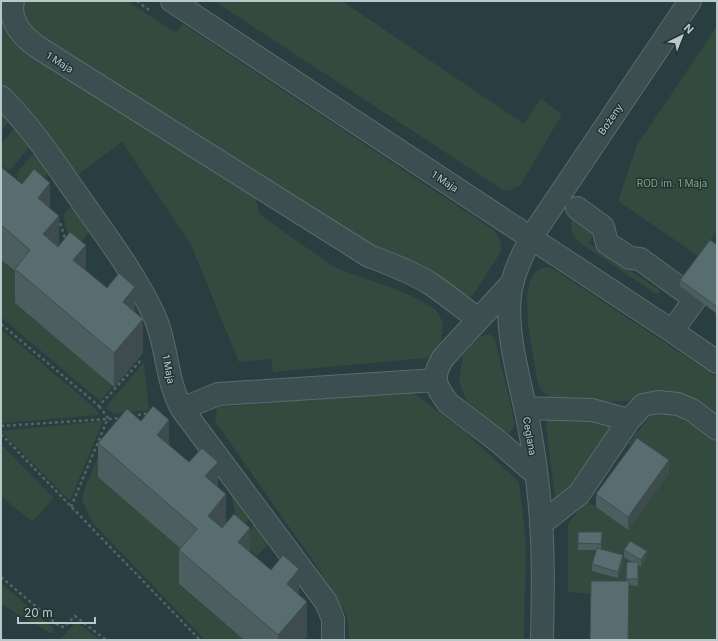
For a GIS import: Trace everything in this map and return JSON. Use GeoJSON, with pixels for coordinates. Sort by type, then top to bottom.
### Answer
{"type":"FeatureCollection","features":[{"type":"Feature","properties":{"kind":"street","name":"1 Maja"},"geometry":{"type":"LineString","coordinates":[[13,1],[11,8],[12,17],[15,24],[21,34],[34,45],[368,256],[397,266],[430,283],[478,319]]}},
{"type":"Feature","properties":{"kind":"street","name":"1 Maja"},"geometry":{"type":"LineString","coordinates":[[172,1],[717,362]]}},
{"type":"Feature","properties":{"kind":"street","name":"Bożeny"},"geometry":{"type":"LineString","coordinates":[[531,238],[690,1]]}},
{"type":"Feature","properties":{"kind":"street","name":"1 Maja"},"geometry":{"type":"LineString","coordinates":[[1,97],[14,110],[57,165],[137,282],[154,314],[164,343],[175,396],[182,408],[326,602],[333,619],[333,640]]}},
{"type":"Feature","properties":{"kind":"street"},"geometry":{"type":"LineString","coordinates":[[577,208],[603,227],[607,242],[630,258],[640,259],[695,299],[672,331]]}},
{"type":"Feature","properties":{"kind":"street","name":"Ceglana"},"geometry":{"type":"LineString","coordinates":[[531,238],[512,282],[510,296],[515,361],[534,451],[541,524],[542,640]]}},
{"type":"Feature","properties":{"kind":"street"},"geometry":{"type":"LineString","coordinates":[[512,282],[443,358],[435,373],[442,395],[448,403],[499,442],[536,474]]}},
{"type":"Feature","properties":{"kind":"street"},"geometry":{"type":"LineString","coordinates":[[182,408],[218,394],[436,380]]}},
{"type":"Feature","properties":{"kind":"street"},"geometry":{"type":"LineString","coordinates":[[541,524],[579,494],[629,420],[643,405],[658,402],[678,404],[692,410],[717,429]]}},
{"type":"Feature","properties":{"kind":"street"},"geometry":{"type":"LineString","coordinates":[[525,408],[592,410],[629,420]]}},
{"type":"Feature","properties":{"kind":"path"},"geometry":{"type":"LineString","coordinates":[[56,216],[60,223],[67,246]]}},
{"type":"Feature","properties":{"kind":"path"},"geometry":{"type":"LineString","coordinates":[[1,324],[99,406],[108,418]]}},
{"type":"Feature","properties":{"kind":"path"},"geometry":{"type":"LineString","coordinates":[[99,406],[153,346],[164,343]]}},
{"type":"Feature","properties":{"kind":"path"},"geometry":{"type":"LineString","coordinates":[[131,416],[150,413],[155,415],[168,415],[182,408]]}},
{"type":"Feature","properties":{"kind":"path"},"geometry":{"type":"LineString","coordinates":[[1,426],[124,417]]}},
{"type":"Feature","properties":{"kind":"path"},"geometry":{"type":"LineString","coordinates":[[71,507],[108,418]]}},
{"type":"Feature","properties":{"kind":"path"},"geometry":{"type":"LineString","coordinates":[[1,434],[199,640]]}},
{"type":"Feature","properties":{"kind":"path"},"geometry":{"type":"LineString","coordinates":[[1,577],[58,626],[64,627],[75,616],[106,640]]}},
{"type":"Feature","properties":{"kind":"green space"},"geometry":{"type":"Polygon","coordinates":[[[1,1],[5,1],[2,15],[256,198],[259,214],[331,265],[414,297],[436,310],[443,322],[440,347],[432,356],[426,358],[273,372],[271,359],[239,362],[191,245],[122,142],[75,177],[15,98],[1,84],[1,1]]]}},
{"type":"Feature","properties":{"kind":"green space"},"geometry":{"type":"Polygon","coordinates":[[[23,1],[127,1],[176,33],[183,24],[494,230],[501,244],[500,253],[473,295],[467,298],[377,250],[27,28],[20,6],[23,1]]]}},
{"type":"Feature","properties":{"kind":"green space"},"geometry":{"type":"Polygon","coordinates":[[[214,1],[342,1],[524,124],[541,99],[562,114],[520,186],[507,191],[503,190],[214,1]]]}},
{"type":"Feature","properties":{"kind":"green space","name":"ROD im. 1 Maja"},"geometry":{"type":"Polygon","coordinates":[[[717,26],[717,231],[698,256],[618,201],[637,145],[717,26]]]}},
{"type":"Feature","properties":{"kind":"green space"},"geometry":{"type":"Polygon","coordinates":[[[1,112],[8,119],[8,123],[1,132],[1,112]]]}},
{"type":"Feature","properties":{"kind":"green space"},"geometry":{"type":"Polygon","coordinates":[[[17,129],[29,144],[29,147],[11,169],[8,170],[1,165],[1,144],[13,130],[17,129]]]}},
{"type":"Feature","properties":{"kind":"green space"},"geometry":{"type":"Polygon","coordinates":[[[35,154],[48,173],[35,190],[31,190],[19,181],[17,173],[31,156],[35,154]]]}},
{"type":"Feature","properties":{"kind":"green space"},"geometry":{"type":"Polygon","coordinates":[[[70,207],[74,208],[89,229],[89,232],[75,249],[71,242],[64,218],[64,214],[70,207]]]}},
{"type":"Feature","properties":{"kind":"green space"},"geometry":{"type":"Polygon","coordinates":[[[573,214],[596,230],[588,243],[661,291],[656,294],[579,242],[572,229],[571,222],[573,214]]]}},
{"type":"Feature","properties":{"kind":"green space"},"geometry":{"type":"Polygon","coordinates":[[[1,260],[30,284],[113,386],[100,401],[1,317],[1,260]]]}},
{"type":"Feature","properties":{"kind":"green space"},"geometry":{"type":"Polygon","coordinates":[[[550,267],[717,377],[717,416],[663,393],[627,401],[558,401],[548,396],[541,390],[537,380],[528,326],[527,296],[530,281],[534,274],[541,268],[550,267]]]}},
{"type":"Feature","properties":{"kind":"green space"},"geometry":{"type":"Polygon","coordinates":[[[1,329],[95,408],[99,415],[1,423],[1,329]]]}},
{"type":"Feature","properties":{"kind":"green space"},"geometry":{"type":"Polygon","coordinates":[[[489,334],[495,339],[515,423],[510,434],[497,427],[466,400],[459,381],[463,355],[480,337],[489,334]]]}},
{"type":"Feature","properties":{"kind":"green space"},"geometry":{"type":"Polygon","coordinates":[[[144,362],[149,410],[114,414],[106,407],[144,362]]]}},
{"type":"Feature","properties":{"kind":"green space"},"geometry":{"type":"Polygon","coordinates":[[[412,392],[465,432],[519,482],[526,541],[524,640],[349,640],[347,616],[315,564],[215,421],[217,407],[412,392]]]}},
{"type":"Feature","properties":{"kind":"green space"},"geometry":{"type":"Polygon","coordinates":[[[653,412],[669,412],[679,416],[717,443],[716,640],[628,640],[628,594],[591,594],[568,592],[568,524],[586,501],[596,507],[637,450],[628,444],[653,412]]]}},
{"type":"Feature","properties":{"kind":"green space"},"geometry":{"type":"Polygon","coordinates":[[[553,416],[621,424],[575,490],[556,503],[546,427],[547,421],[553,416]]]}},
{"type":"Feature","properties":{"kind":"green space"},"geometry":{"type":"Polygon","coordinates":[[[103,421],[70,501],[1,431],[103,421]]]}},
{"type":"Feature","properties":{"kind":"green space"},"geometry":{"type":"Polygon","coordinates":[[[108,433],[197,563],[179,585],[244,640],[205,640],[93,523],[82,500],[86,485],[108,433]]]}},
{"type":"Feature","properties":{"kind":"green space"},"geometry":{"type":"Polygon","coordinates":[[[1,444],[54,498],[32,522],[1,496],[1,444]]]}},
{"type":"Feature","properties":{"kind":"green space"},"geometry":{"type":"Polygon","coordinates":[[[233,492],[254,514],[242,528],[238,526],[232,498],[233,492]]]}},
{"type":"Feature","properties":{"kind":"green space"},"geometry":{"type":"Polygon","coordinates":[[[256,522],[272,540],[257,556],[242,544],[242,539],[256,522]]]}},
{"type":"Feature","properties":{"kind":"green space"},"geometry":{"type":"Polygon","coordinates":[[[1,583],[54,629],[52,634],[1,604],[1,583]]]}},
{"type":"Feature","properties":{"kind":"green space"},"geometry":{"type":"Polygon","coordinates":[[[76,622],[78,623],[100,640],[60,639],[76,622]]]}},
{"type":"Feature","properties":{"kind":"building"},"geometry":{"type":"Polygon","coordinates":[[[1,167],[22,184],[34,169],[50,183],[38,198],[59,216],[43,234],[58,247],[70,232],[86,245],[73,260],[107,288],[119,273],[135,287],[123,302],[143,319],[114,353],[15,269],[30,250],[1,225],[1,167]]]}},
{"type":"Feature","properties":{"kind":"building"},"geometry":{"type":"Polygon","coordinates":[[[710,240],[717,245],[717,307],[680,280],[710,240]]]}},
{"type":"Feature","properties":{"kind":"building"},"geometry":{"type":"Polygon","coordinates":[[[153,406],[169,420],[157,435],[189,462],[202,448],[218,462],[205,476],[226,494],[208,516],[222,528],[234,514],[250,528],[238,542],[271,570],[283,555],[299,569],[287,584],[307,602],[278,635],[179,550],[197,529],[98,443],[127,409],[141,421],[153,406]]]}},
{"type":"Feature","properties":{"kind":"building"},"geometry":{"type":"Polygon","coordinates":[[[637,438],[669,460],[628,517],[596,494],[637,438]]]}},
{"type":"Feature","properties":{"kind":"building"},"geometry":{"type":"Polygon","coordinates":[[[578,532],[602,532],[601,544],[578,543],[578,532]]]}},
{"type":"Feature","properties":{"kind":"building"},"geometry":{"type":"Polygon","coordinates":[[[630,541],[647,551],[641,560],[624,550],[630,541]]]}},
{"type":"Feature","properties":{"kind":"building"},"geometry":{"type":"Polygon","coordinates":[[[597,548],[623,555],[618,572],[592,564],[597,548]]]}},
{"type":"Feature","properties":{"kind":"building"},"geometry":{"type":"Polygon","coordinates":[[[627,562],[638,562],[638,579],[626,579],[627,562]]]}},
{"type":"Feature","properties":{"kind":"building"},"geometry":{"type":"Polygon","coordinates":[[[591,581],[629,581],[628,640],[590,640],[591,581]]]}}]}
